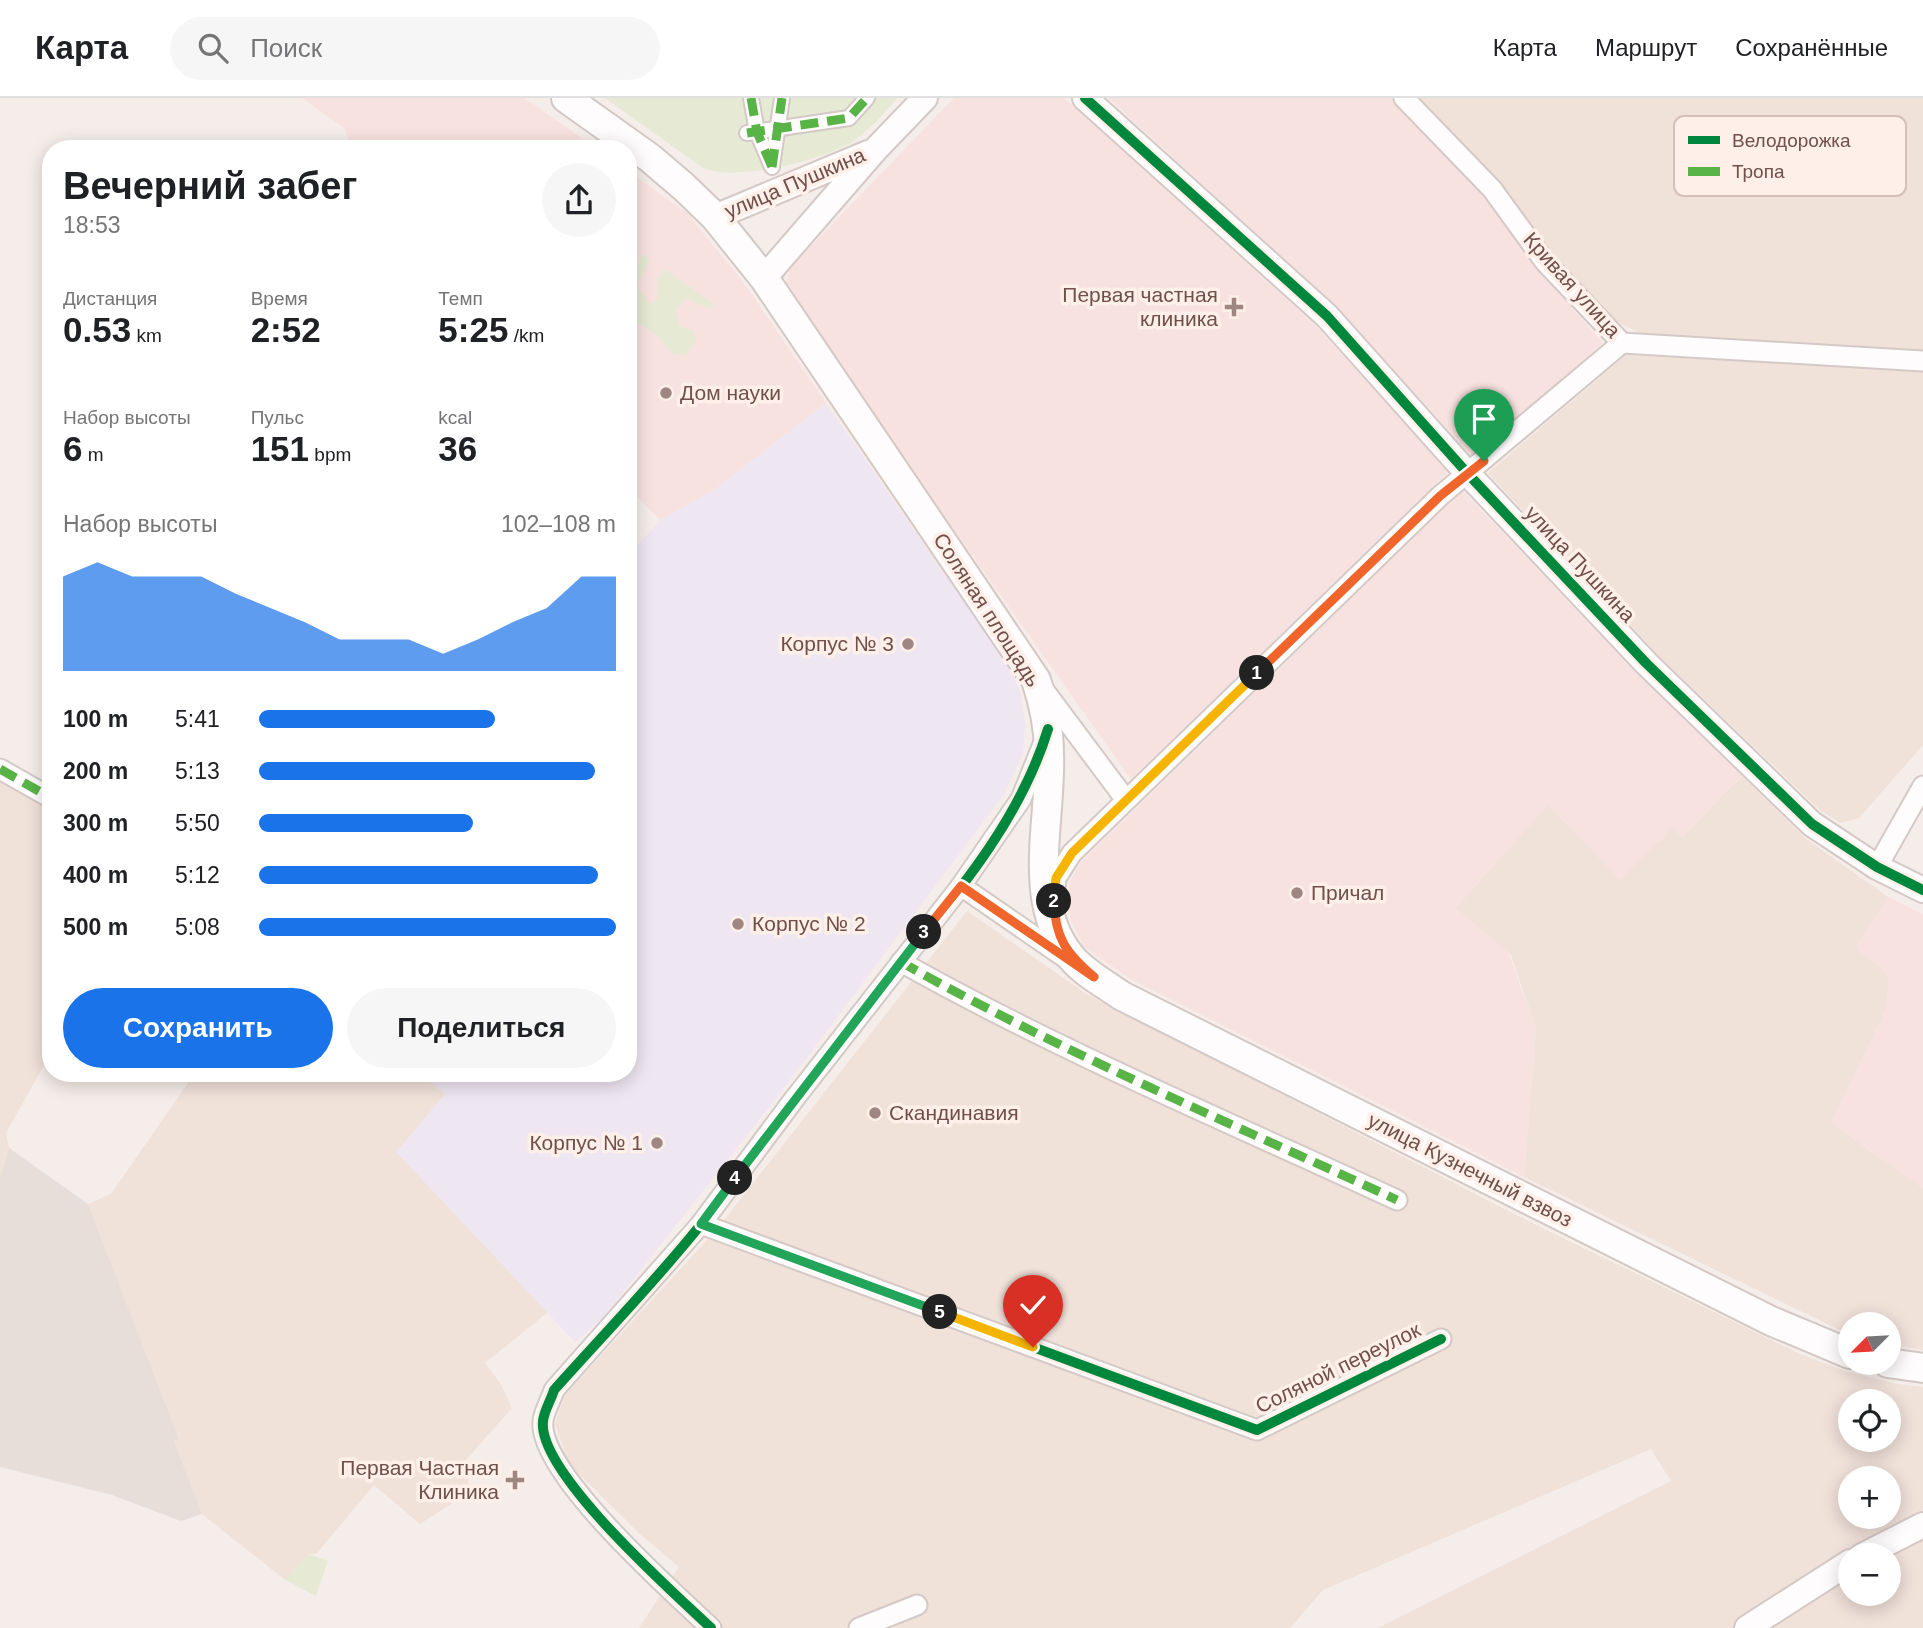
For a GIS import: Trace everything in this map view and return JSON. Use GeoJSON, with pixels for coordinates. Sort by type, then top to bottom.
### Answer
{"type":"FeatureCollection","features":[{"type":"Feature","properties":{"kind":"main road","name":"улица Пушкина"},"geometry":{"type":"LineString","coordinates":[[566,98],[625,140]]}},
{"type":"Feature","properties":{"kind":"main road","name":"улица Пушкина"},"geometry":{"type":"LineString","coordinates":[[637,149],[715,217],[764,278]]}},
{"type":"Feature","properties":{"kind":"main road","name":"Соляная площадь"},"geometry":{"type":"LineString","coordinates":[[764,278],[1036,680],[1048,729],[1049,785],[1043,871],[1046,900],[1054,926],[1070,957],[1094,977]]}},
{"type":"Feature","properties":{"kind":"main road","name":"улица Кузнечный взвоз"},"geometry":{"type":"LineString","coordinates":[[1094,977],[1122,996],[1760,1316],[1838,1349]]}},
{"type":"Feature","properties":{"kind":"main road"},"geometry":{"type":"LineString","coordinates":[[1901,1365],[1923,1368]]}},
{"type":"Feature","properties":{"kind":"street"},"geometry":{"type":"LineString","coordinates":[[751,98],[752,132],[772,167],[782,98]]}},
{"type":"Feature","properties":{"kind":"street"},"geometry":{"type":"LineString","coordinates":[[752,132],[849,118],[867,98]]}},
{"type":"Feature","properties":{"kind":"street","name":"улица Пушкина"},"geometry":{"type":"LineString","coordinates":[[764,278],[875,150],[925,98]]}},
{"type":"Feature","properties":{"kind":"street","name":"улица Пушкина"},"geometry":{"type":"LineString","coordinates":[[1085,98],[1327,316],[1468,474],[1646,663],[1812,824],[1877,867],[1923,890]]}},
{"type":"Feature","properties":{"kind":"street","name":"Кривая улица"},"geometry":{"type":"LineString","coordinates":[[1404,98],[1492,188],[1545,262],[1622,342],[1923,362]]}},
{"type":"Feature","properties":{"kind":"street","name":"улица Пушкина"},"geometry":{"type":"LineString","coordinates":[[715,217],[875,150]]}},
{"type":"Feature","properties":{"kind":"street"},"geometry":{"type":"LineString","coordinates":[[1054,926],[1056,878],[1072,853],[1440,496],[1622,342]]}},
{"type":"Feature","properties":{"kind":"street"},"geometry":{"type":"LineString","coordinates":[[1036,680],[1126,800]]}},
{"type":"Feature","properties":{"kind":"street"},"geometry":{"type":"LineString","coordinates":[[711,1628],[611,1531],[558,1468],[543,1423],[554,1390],[701,1224],[961,886],[1020,799],[1038,760],[1048,729]]}},
{"type":"Feature","properties":{"kind":"street"},"geometry":{"type":"LineString","coordinates":[[0,769],[42,793]]}},
{"type":"Feature","properties":{"kind":"street"},"geometry":{"type":"LineString","coordinates":[[1877,867],[1923,786]]}},
{"type":"Feature","properties":{"kind":"street"},"geometry":{"type":"LineString","coordinates":[[961,886],[1094,977]]}},
{"type":"Feature","properties":{"kind":"street"},"geometry":{"type":"LineString","coordinates":[[901,962],[960,995],[1145,1085],[1397,1200]]}},
{"type":"Feature","properties":{"kind":"street","name":"Соляной переулок"},"geometry":{"type":"LineString","coordinates":[[701,1224],[1256,1430],[1441,1339]]}},
{"type":"Feature","properties":{"kind":"street"},"geometry":{"type":"LineString","coordinates":[[1888,1543],[1923,1525]]}},
{"type":"Feature","properties":{"kind":"street"},"geometry":{"type":"LineString","coordinates":[[1747,1628],[1838,1570]]}},
{"type":"Feature","properties":{"kind":"street"},"geometry":{"type":"LineString","coordinates":[[859,1628],[917,1605]]}},
{"type":"Feature","properties":{"kind":"shaded area"},"geometry":{"type":"Polygon","coordinates":[[[302,98],[525,98],[584,140],[349,140],[345,129],[302,98]]]}},
{"type":"Feature","properties":{"kind":"shaded area"},"geometry":{"type":"Polygon","coordinates":[[[954,98],[1064,98],[1317,327],[1448,472],[1131,779],[877,421],[787,283],[790,268],[954,98]]]}},
{"type":"Feature","properties":{"kind":"shaded area"},"geometry":{"type":"Polygon","coordinates":[[[1108,98],[1392,98],[1485,191],[1536,268],[1603,343],[1474,459],[1334,304],[1108,98]]]}},
{"type":"Feature","properties":{"kind":"shaded area"},"geometry":{"type":"Polygon","coordinates":[[[1412,98],[1923,98],[1923,352],[1640,333],[1613,320],[1554,256],[1500,186],[1412,98]]]}},
{"type":"Feature","properties":{"kind":"shaded area"},"geometry":{"type":"Polygon","coordinates":[[[637,177],[687,213],[745,284],[826,403],[714,490],[660,520],[637,496],[637,177]]]}},
{"type":"Feature","properties":{"kind":"shaded area"},"geometry":{"type":"Polygon","coordinates":[[[1626,355],[1923,370],[1923,745],[1859,818],[1841,823],[1821,811],[1657,654],[1488,473],[1626,355]]]}},
{"type":"Feature","properties":{"kind":"shaded area"},"geometry":{"type":"Polygon","coordinates":[[[826,403],[1010,668],[1020,691],[1025,721],[1023,754],[1004,794],[784,1088],[603,1318],[575,1342],[396,1152],[445,1094],[431,1082],[637,1082],[637,546],[660,520],[714,490],[826,403]]]}},
{"type":"Feature","properties":{"kind":"shaded area"},"geometry":{"type":"Polygon","coordinates":[[[1462,490],[1637,674],[1742,776],[1682,837],[1672,828],[1620,880],[1548,805],[1456,908],[1508,952],[1536,1029],[1524,1177],[1130,979],[1083,946],[1071,921],[1067,899],[1070,881],[1081,862],[1462,490]]]}},
{"type":"Feature","properties":{"kind":"shaded area"},"geometry":{"type":"Polygon","coordinates":[[[0,772],[42,798],[42,1068],[6,1133],[9,1148],[0,1178],[0,772]]]}},
{"type":"Feature","properties":{"kind":"shaded area"},"geometry":{"type":"Polygon","coordinates":[[[1742,776],[1805,838],[1888,897],[1855,948],[1886,972],[1889,982],[1886,1009],[1831,1123],[1923,1188],[1923,1350],[1901,1346],[1901,1312],[1838,1312],[1838,1329],[1524,1177],[1536,1029],[1511,955],[1455,908],[1548,805],[1660,841],[1672,827],[1682,837],[1742,776]]]}},
{"type":"Feature","properties":{"kind":"shaded area"},"geometry":{"type":"Polygon","coordinates":[[[1888,897],[1923,914],[1923,1188],[1831,1123],[1886,1009],[1889,982],[1886,973],[1855,948],[1888,897]]]}},
{"type":"Feature","properties":{"kind":"shaded area"},"geometry":{"type":"Polygon","coordinates":[[[967,911],[1085,993],[1520,1217],[1800,1354],[1838,1369],[1838,1376],[1864,1376],[1923,1387],[1923,1511],[1901,1523],[1901,1466],[1838,1466],[1838,1529],[1889,1529],[1863,1543],[1838,1543],[1838,1557],[1732,1628],[1378,1628],[1671,1481],[1651,1449],[1323,1590],[1290,1628],[639,1628],[679,1567],[639,1533],[569,1464],[555,1424],[564,1396],[717,1229],[967,911]]]}},
{"type":"Feature","properties":{"kind":"shaded area"},"geometry":{"type":"Polygon","coordinates":[[[189,1082],[431,1082],[445,1094],[397,1152],[548,1312],[485,1363],[500,1383],[512,1408],[463,1463],[471,1491],[420,1524],[374,1485],[316,1554],[309,1554],[285,1580],[202,1514],[174,1441],[179,1439],[88,1204],[111,1194],[189,1082]]]}},
{"type":"Feature","properties":{"kind":"shaded area"},"geometry":{"type":"Polygon","coordinates":[[[9,1148],[88,1204],[179,1439],[174,1441],[202,1514],[181,1521],[112,1495],[0,1467],[0,1178],[9,1148]]]}},
{"type":"Feature","properties":{"kind":"shaded area"},"geometry":{"type":"Polygon","coordinates":[[[1923,1537],[1923,1628],[1761,1628],[1838,1581],[1838,1606],[1901,1606],[1901,1549],[1923,1537]]]}},
{"type":"Feature","properties":{"kind":"green space"},"geometry":{"type":"Polygon","coordinates":[[[605,98],[897,98],[863,133],[837,150],[777,168],[735,173],[703,168],[605,98]]]}},
{"type":"Feature","properties":{"kind":"green space"},"geometry":{"type":"Polygon","coordinates":[[[643,254],[650,259],[637,286],[637,265],[643,254]]]}},
{"type":"Feature","properties":{"kind":"green space"},"geometry":{"type":"Polygon","coordinates":[[[664,269],[714,304],[710,309],[686,298],[676,310],[679,326],[693,330],[697,340],[686,355],[673,354],[658,336],[637,322],[637,286],[651,305],[657,299],[657,279],[664,269]]]}},
{"type":"Feature","properties":{"kind":"green space"},"geometry":{"type":"Polygon","coordinates":[[[309,1554],[328,1561],[316,1596],[285,1580],[309,1554]]]}},
{"type":"Feature","properties":{"kind":"marked path"},"geometry":{"type":"LineString","coordinates":[[751,98],[757,132],[772,167]]}},
{"type":"Feature","properties":{"kind":"marked path"},"geometry":{"type":"LineString","coordinates":[[772,167],[782,98]]}},
{"type":"Feature","properties":{"kind":"marked path"},"geometry":{"type":"LineString","coordinates":[[747,133],[849,118],[867,98]]}},
{"type":"Feature","properties":{"kind":"marked path"},"geometry":{"type":"LineString","coordinates":[[0,769],[42,793]]}},
{"type":"Feature","properties":{"kind":"marked path"},"geometry":{"type":"LineString","coordinates":[[901,962],[1084,1057],[1397,1200]]}},
{"type":"Feature","properties":{"kind":"cycle path"},"geometry":{"type":"LineString","coordinates":[[1085,98],[1327,316],[1468,474],[1646,663],[1812,824],[1877,867],[1923,890]]}},
{"type":"Feature","properties":{"kind":"cycle path"},"geometry":{"type":"LineString","coordinates":[[711,1628],[610,1530],[561,1470],[547,1443],[543,1421],[546,1409],[554,1390],[702,1223],[848,1030],[971,874],[1016,804],[1048,729]]}},
{"type":"Feature","properties":{"kind":"cycle path"},"geometry":{"type":"LineString","coordinates":[[701,1224],[1257,1430],[1441,1339]]}},
{"type":"Feature","properties":{"kind":"place","name":"Первая частная клиника"},"geometry":{"type":"Point","coordinates":[1234,307]}},
{"type":"Feature","properties":{"kind":"place","name":"Дом науки"},"geometry":{"type":"Point","coordinates":[666,393]}},
{"type":"Feature","properties":{"kind":"place","name":"Корпус № 3"},"geometry":{"type":"Point","coordinates":[908,644]}},
{"type":"Feature","properties":{"kind":"place","name":"Причал"},"geometry":{"type":"Point","coordinates":[1297,893]}},
{"type":"Feature","properties":{"kind":"place","name":"Корпус № 2"},"geometry":{"type":"Point","coordinates":[738,924]}},
{"type":"Feature","properties":{"kind":"place","name":"Скандинавия"},"geometry":{"type":"Point","coordinates":[875,1113]}},
{"type":"Feature","properties":{"kind":"place","name":"Корпус № 1"},"geometry":{"type":"Point","coordinates":[657,1143]}},
{"type":"Feature","properties":{"kind":"place","name":"Первая Частная Клиника"},"geometry":{"type":"Point","coordinates":[515,1480]}},
{"type":"Feature","properties":{"kind":"route"},"geometry":{"type":"LineString","coordinates":[[1033,1347],[701,1224],[794,1098],[961,886],[1094,977],[1070,957],[1054,926],[1056,878],[1072,853],[1440,496],[1484,461]]}}]}
